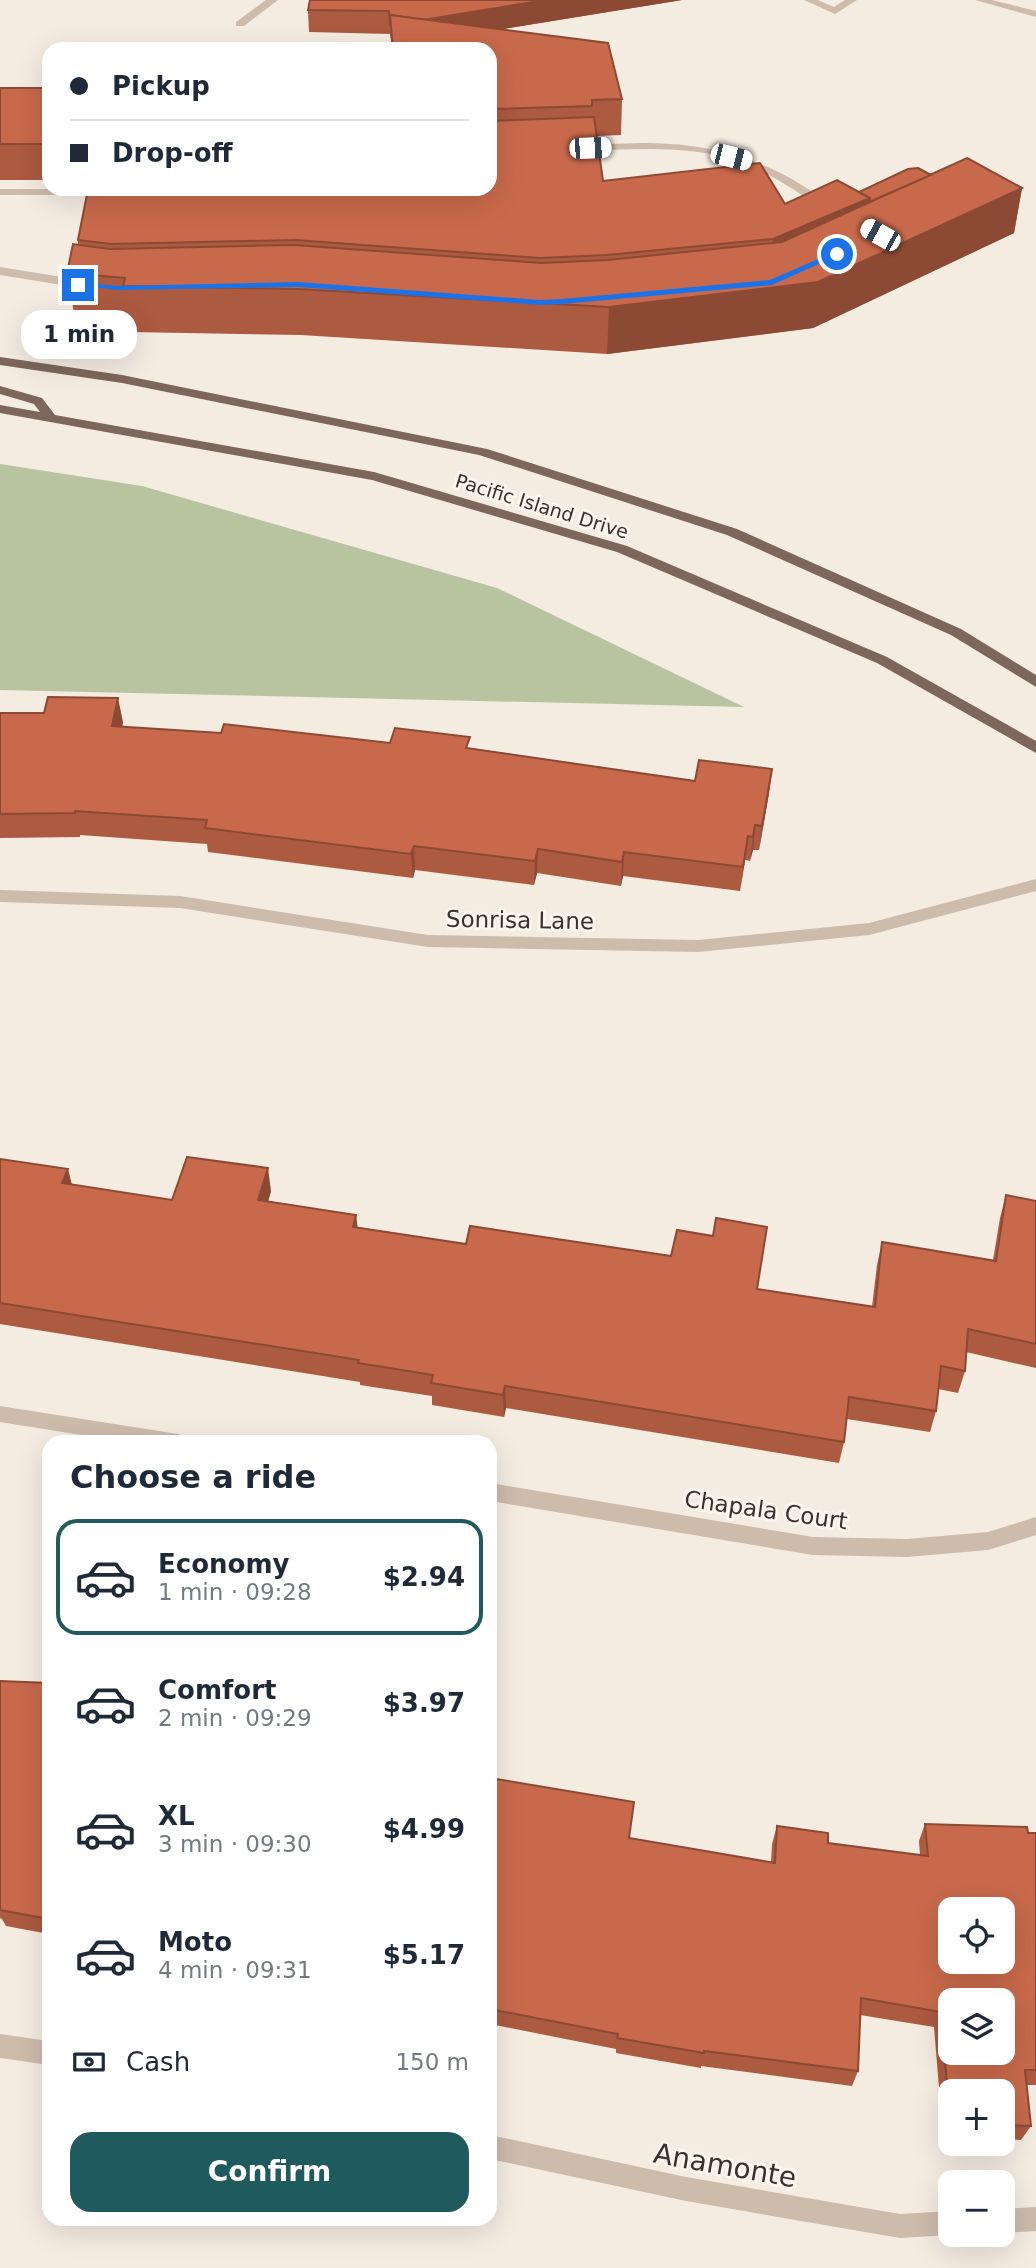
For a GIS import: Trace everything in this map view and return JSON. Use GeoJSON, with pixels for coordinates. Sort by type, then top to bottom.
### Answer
{"type":"FeatureCollection","features":[{"type":"Feature","properties":{"kind":"main road","name":"Pacific Island Drive"},"geometry":{"type":"LineString","coordinates":[[0,361],[122,379],[482,452],[732,532],[956,632],[1036,682]]}},
{"type":"Feature","properties":{"kind":"main road"},"geometry":{"type":"LineString","coordinates":[[0,390],[38,401],[50,417]]}},
{"type":"Feature","properties":{"kind":"main road","name":"Pacific Island Drive"},"geometry":{"type":"LineString","coordinates":[[0,409],[374,476],[622,549],[882,660],[1036,748]]}},
{"type":"Feature","properties":{"kind":"street"},"geometry":{"type":"LineString","coordinates":[[240,24],[273,0]]}},
{"type":"Feature","properties":{"kind":"street"},"geometry":{"type":"LineString","coordinates":[[809,0],[835,11],[852,0]]}},
{"type":"Feature","properties":{"kind":"street"},"geometry":{"type":"LineString","coordinates":[[980,0],[1036,14]]}},
{"type":"Feature","properties":{"kind":"street"},"geometry":{"type":"LineString","coordinates":[[559,149],[666,147],[717,153],[745,160],[835,210]]}},
{"type":"Feature","properties":{"kind":"street"},"geometry":{"type":"LineString","coordinates":[[0,192],[42,192]]}},
{"type":"Feature","properties":{"kind":"street"},"geometry":{"type":"LineString","coordinates":[[0,271],[104,287]]}},
{"type":"Feature","properties":{"kind":"street","name":"Sonrisa Lane"},"geometry":{"type":"LineString","coordinates":[[0,896],[180,902],[428,941],[698,946],[870,929],[1036,884]]}},
{"type":"Feature","properties":{"kind":"street"},"geometry":{"type":"LineString","coordinates":[[0,1414],[134,1435]]}},
{"type":"Feature","properties":{"kind":"street","name":"Chapala Court"},"geometry":{"type":"LineString","coordinates":[[497,1493],[813,1546],[907,1548],[988,1541],[1036,1526]]}},
{"type":"Feature","properties":{"kind":"street"},"geometry":{"type":"LineString","coordinates":[[0,2046],[42,2052]]}},
{"type":"Feature","properties":{"kind":"street","name":"Anamonte"},"geometry":{"type":"LineString","coordinates":[[497,2149],[685,2189],[900,2226],[938,2224]]}},
{"type":"Feature","properties":{"kind":"street"},"geometry":{"type":"LineString","coordinates":[[1015,2220],[1036,2219]]}},
{"type":"Feature","properties":{"kind":"green space"},"geometry":{"type":"Polygon","coordinates":[[[0,464],[142,486],[497,588],[744,707],[0,690],[0,464]]]}},
{"type":"Feature","properties":{"kind":"building"},"geometry":{"type":"Polygon","coordinates":[[[310,0],[545,0],[423,20],[390,15],[390,25],[389,11],[308,10],[310,0]]]}},
{"type":"Feature","properties":{"kind":"building"},"geometry":{"type":"Polygon","coordinates":[[[390,15],[608,43],[622,99],[592,100],[592,106],[497,109],[497,42],[392,42],[390,15]]]}},
{"type":"Feature","properties":{"kind":"building"},"geometry":{"type":"Polygon","coordinates":[[[0,88],[42,88],[42,144],[0,144],[0,88]]]}},
{"type":"Feature","properties":{"kind":"building"},"geometry":{"type":"Polygon","coordinates":[[[594,117],[603,181],[760,163],[785,204],[837,180],[870,198],[773,239],[607,255],[540,258],[295,240],[111,244],[78,240],[87,196],[497,196],[497,121],[594,117]]]}},
{"type":"Feature","properties":{"kind":"building"},"geometry":{"type":"Polygon","coordinates":[[[967,158],[1022,188],[818,282],[609,307],[298,289],[123,286],[125,278],[67,273],[73,244],[110,249],[294,245],[541,263],[608,260],[782,242],[967,158]]]}},
{"type":"Feature","properties":{"kind":"building"},"geometry":{"type":"Polygon","coordinates":[[[918,168],[931,175],[869,202],[870,198],[859,192],[908,169],[918,168]]]}},
{"type":"Feature","properties":{"kind":"building"},"geometry":{"type":"Polygon","coordinates":[[[48,697],[118,698],[112,726],[221,733],[224,724],[390,743],[395,728],[470,737],[466,748],[695,781],[699,760],[772,769],[762,826],[755,825],[753,837],[748,836],[743,867],[624,852],[622,862],[538,849],[535,861],[414,846],[411,854],[205,828],[207,820],[75,811],[0,814],[0,713],[44,713],[48,697]]]}},
{"type":"Feature","properties":{"kind":"building"},"geometry":{"type":"Polygon","coordinates":[[[187,1157],[268,1168],[258,1200],[356,1215],[353,1227],[466,1244],[470,1226],[671,1256],[677,1230],[713,1236],[716,1218],[767,1227],[757,1289],[875,1307],[882,1242],[996,1261],[1006,1195],[1036,1201],[1036,1344],[968,1329],[965,1371],[941,1366],[936,1411],[849,1397],[844,1442],[505,1386],[503,1395],[431,1383],[433,1375],[358,1363],[359,1360],[0,1303],[0,1159],[68,1169],[62,1183],[172,1200],[187,1157]]]}},
{"type":"Feature","properties":{"kind":"building"},"geometry":{"type":"Polygon","coordinates":[[[0,1681],[42,1683],[42,1918],[0,1910],[0,1681]]]}},
{"type":"Feature","properties":{"kind":"building"},"geometry":{"type":"Polygon","coordinates":[[[497,1779],[634,1802],[629,1838],[775,1863],[777,1826],[828,1833],[828,1843],[928,1856],[925,1824],[1027,1827],[1028,1833],[1036,1833],[1036,2070],[1025,2070],[1031,2126],[1015,2125],[1015,2079],[947,2079],[945,2065],[1015,2065],[1015,1988],[938,1988],[938,2011],[861,1998],[858,2071],[704,2053],[617,2038],[618,2034],[497,2010],[497,1779]]]}},
{"type":"Feature","properties":{"kind":"route"},"geometry":{"type":"LineString","coordinates":[[78,285],[117,288],[298,284],[562,302],[772,282],[837,254]]}}]}
